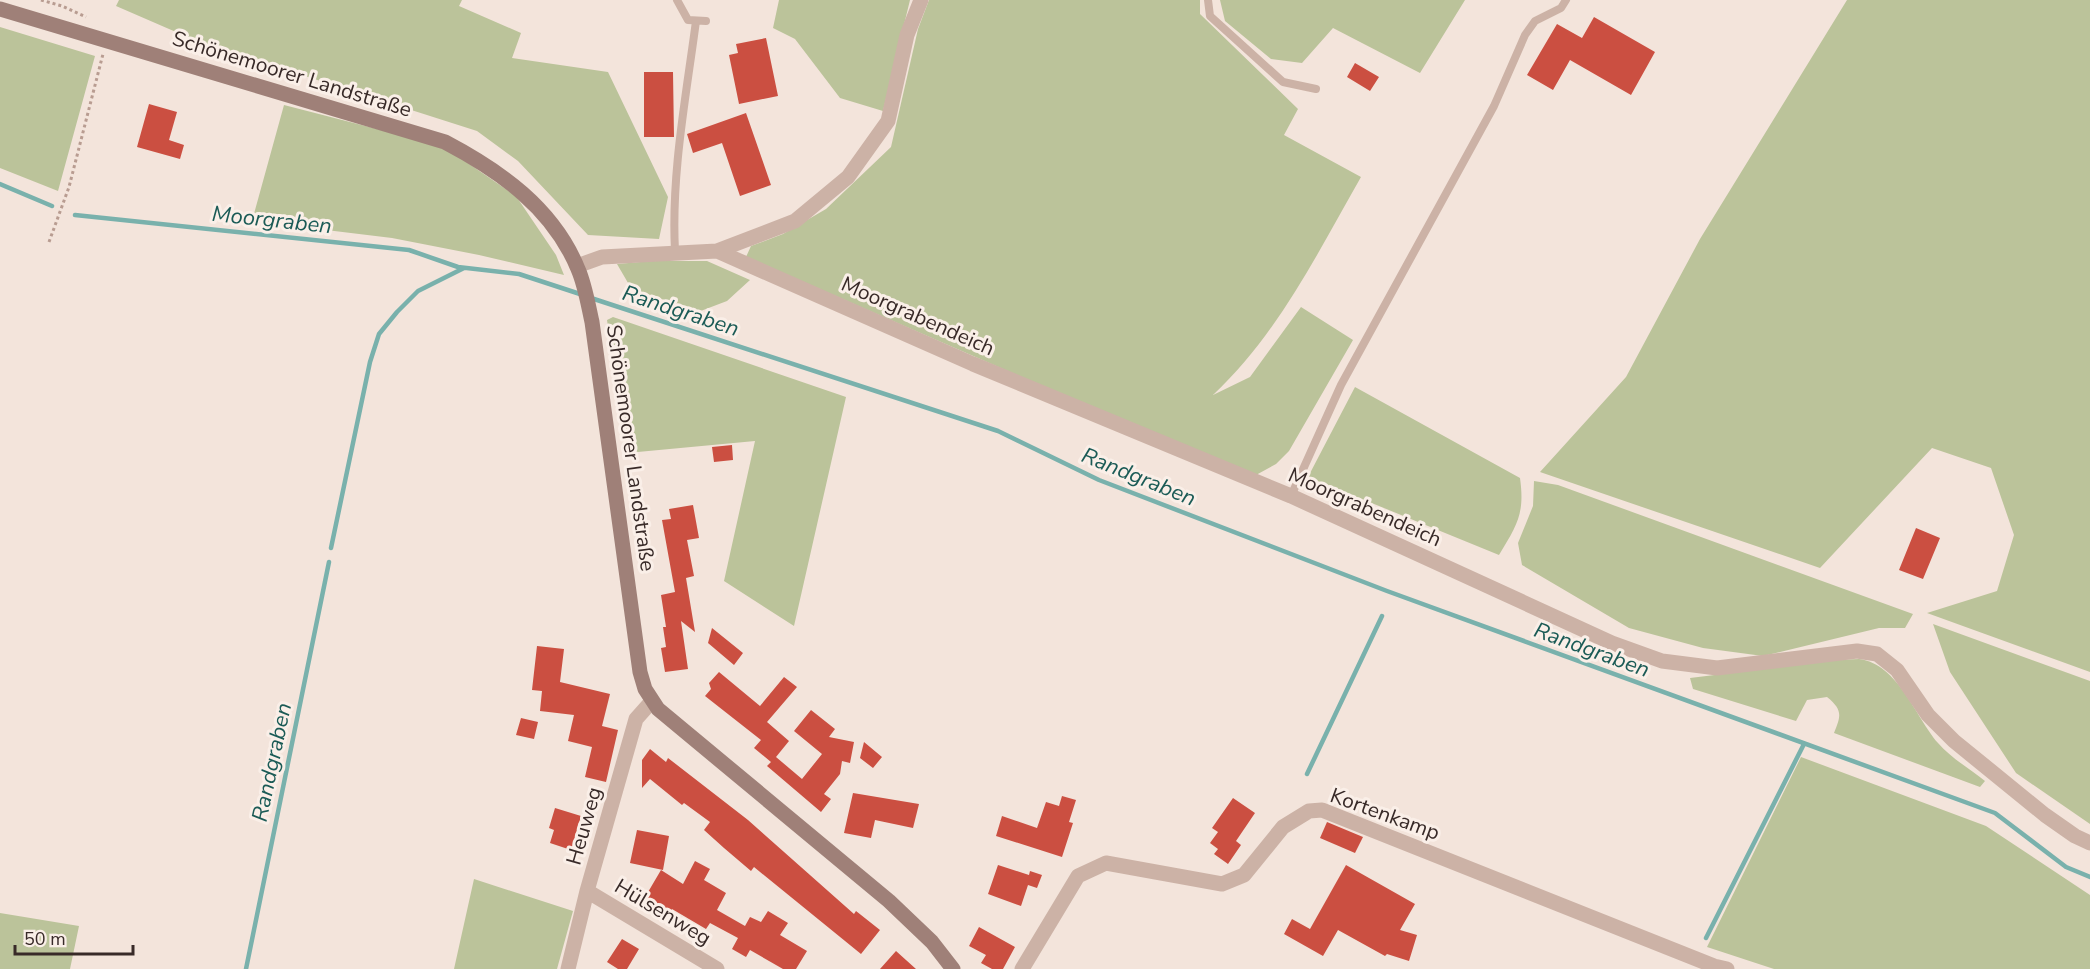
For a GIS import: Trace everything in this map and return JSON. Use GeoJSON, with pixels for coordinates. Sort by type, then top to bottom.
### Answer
{"type":"FeatureCollection","features":[{"type":"Feature","properties":{"kind":"street"},"geometry":{"type":"LineString","coordinates":[[717,251],[795,221],[848,177],[888,121],[907,35],[921,0]]}},
{"type":"Feature","properties":{"kind":"street","name":"Schönemoorer Landstraße"},"geometry":{"type":"LineString","coordinates":[[0,9],[445,142],[487,164],[525,193],[546,218],[580,273],[592,322],[640,672],[652,701],[658,709],[889,901],[932,942],[953,969]]}},
{"type":"Feature","properties":{"kind":"street","name":"Moorgrabendeich"},"geometry":{"type":"LineString","coordinates":[[580,273],[602,257],[675,251],[717,251],[973,364],[1290,496],[1612,643],[1662,661],[1717,669],[1857,651],[1877,654],[1897,670],[1928,715],[1954,741],[2026,801],[2075,836],[2090,843]]}},
{"type":"Feature","properties":{"kind":"street","name":"Heuweg"},"geometry":{"type":"LineString","coordinates":[[568,969],[587,891],[636,719],[652,701]]}},
{"type":"Feature","properties":{"kind":"street","name":"Kortenkamp"},"geometry":{"type":"LineString","coordinates":[[1022,969],[1078,876],[1106,863],[1222,884],[1244,875],[1283,827],[1309,811],[1322,810],[1727,969]]}},
{"type":"Feature","properties":{"kind":"street","name":"Hülsenweg"},"geometry":{"type":"LineString","coordinates":[[587,891],[717,969]]}},
{"type":"Feature","properties":{"kind":"lane"},"geometry":{"type":"LineString","coordinates":[[676,0],[688,20],[706,21]]}},
{"type":"Feature","properties":{"kind":"lane"},"geometry":{"type":"LineString","coordinates":[[1208,0],[1210,16],[1283,82],[1317,88]]}},
{"type":"Feature","properties":{"kind":"lane"},"geometry":{"type":"LineString","coordinates":[[1290,496],[1341,385],[1494,106],[1525,35],[1535,21],[1561,8],[1566,0]]}},
{"type":"Feature","properties":{"kind":"lane"},"geometry":{"type":"LineString","coordinates":[[675,251],[673,221],[681,130],[696,21]]}},
{"type":"Feature","properties":{"kind":"path"},"geometry":{"type":"LineString","coordinates":[[49,242],[69,187],[107,41]]}},
{"type":"Feature","properties":{"kind":"green space"},"geometry":{"type":"Polygon","coordinates":[[[119,0],[462,0],[459,6],[521,33],[512,58],[608,72],[668,197],[659,239],[588,235],[518,161],[477,131],[236,54],[229,55],[116,6],[119,0]]]}},
{"type":"Feature","properties":{"kind":"green space"},"geometry":{"type":"Polygon","coordinates":[[[779,0],[910,0],[883,111],[840,98],[795,39],[773,28],[779,0]]]}},
{"type":"Feature","properties":{"kind":"green space"},"geometry":{"type":"Polygon","coordinates":[[[929,0],[1200,0],[1200,14],[1298,109],[1284,135],[1361,177],[1312,264],[1277,320],[1236,371],[1213,395],[1250,377],[1301,307],[1353,340],[1289,451],[1276,464],[1256,475],[1223,465],[746,257],[751,246],[783,234],[826,209],[891,147],[918,29],[929,0]]]}},
{"type":"Feature","properties":{"kind":"green space"},"geometry":{"type":"Polygon","coordinates":[[[1220,0],[1465,0],[1420,73],[1333,28],[1302,63],[1271,59],[1225,21],[1220,0]]]}},
{"type":"Feature","properties":{"kind":"green space"},"geometry":{"type":"Polygon","coordinates":[[[1847,0],[2090,0],[2090,672],[1927,613],[1997,591],[2014,535],[1991,468],[1932,448],[1820,568],[1540,472],[1626,377],[1700,239],[1847,0]]]}},
{"type":"Feature","properties":{"kind":"green space"},"geometry":{"type":"Polygon","coordinates":[[[0,27],[95,56],[58,191],[0,168],[0,27]]]}},
{"type":"Feature","properties":{"kind":"green space"},"geometry":{"type":"Polygon","coordinates":[[[284,105],[443,146],[516,196],[556,255],[564,275],[392,238],[252,221],[284,105]]]}},
{"type":"Feature","properties":{"kind":"green space"},"geometry":{"type":"Polygon","coordinates":[[[652,261],[707,261],[750,280],[727,301],[698,312],[631,288],[617,264],[652,261]]]}},
{"type":"Feature","properties":{"kind":"green space"},"geometry":{"type":"Polygon","coordinates":[[[613,317],[846,397],[794,626],[724,581],[755,441],[627,453],[607,320],[613,317]]]}},
{"type":"Feature","properties":{"kind":"green space"},"geometry":{"type":"Polygon","coordinates":[[[1355,387],[1520,478],[1521,501],[1518,519],[1499,555],[1308,477],[1355,387]]]}},
{"type":"Feature","properties":{"kind":"green space"},"geometry":{"type":"Polygon","coordinates":[[[1534,481],[1558,485],[1913,614],[1905,628],[1879,628],[1763,656],[1703,648],[1629,628],[1522,565],[1518,543],[1533,506],[1534,481]]]}},
{"type":"Feature","properties":{"kind":"green space"},"geometry":{"type":"Polygon","coordinates":[[[1933,624],[2090,681],[2090,824],[2016,773],[1950,672],[1933,624]]]}},
{"type":"Feature","properties":{"kind":"green space"},"geometry":{"type":"Polygon","coordinates":[[[1859,659],[1885,670],[1904,693],[1938,743],[1985,781],[1980,787],[1834,733],[1839,714],[1836,706],[1827,697],[1807,700],[1796,721],[1693,689],[1690,678],[1859,659]]]}},
{"type":"Feature","properties":{"kind":"green space"},"geometry":{"type":"Polygon","coordinates":[[[1801,757],[1986,826],[2090,895],[2090,969],[1774,969],[1707,947],[1801,757]]]}},
{"type":"Feature","properties":{"kind":"green space"},"geometry":{"type":"Polygon","coordinates":[[[474,879],[573,911],[557,969],[454,969],[474,879]]]}},
{"type":"Feature","properties":{"kind":"green space"},"geometry":{"type":"Polygon","coordinates":[[[0,913],[79,926],[70,969],[0,969],[0,913]]]}},
{"type":"Feature","properties":{"kind":"building"},"geometry":{"type":"Polygon","coordinates":[[[1594,17],[1655,52],[1631,95],[1570,60],[1553,90],[1527,75],[1557,24],[1582,38],[1594,17]]]}},
{"type":"Feature","properties":{"kind":"building"},"geometry":{"type":"Polygon","coordinates":[[[766,38],[778,96],[739,104],[729,55],[738,53],[736,44],[766,38]]]}},
{"type":"Feature","properties":{"kind":"building"},"geometry":{"type":"Polygon","coordinates":[[[1355,63],[1379,77],[1370,91],[1347,77],[1355,63]]]}},
{"type":"Feature","properties":{"kind":"building"},"geometry":{"type":"Polygon","coordinates":[[[644,72],[673,72],[674,137],[644,137],[644,72]]]}},
{"type":"Feature","properties":{"kind":"building"},"geometry":{"type":"Polygon","coordinates":[[[149,104],[177,112],[169,140],[184,145],[180,159],[137,147],[149,104]]]}},
{"type":"Feature","properties":{"kind":"building"},"geometry":{"type":"Polygon","coordinates":[[[746,113],[771,185],[740,196],[722,143],[693,153],[687,134],[746,113]]]}},
{"type":"Feature","properties":{"kind":"building"},"geometry":{"type":"Polygon","coordinates":[[[732,445],[733,460],[714,462],[712,447],[732,445]]]}},
{"type":"Feature","properties":{"kind":"building"},"geometry":{"type":"Polygon","coordinates":[[[693,505],[699,538],[687,540],[694,576],[686,578],[695,632],[681,621],[688,669],[665,672],[661,648],[666,647],[663,627],[666,627],[661,595],[675,592],[662,520],[671,519],[669,509],[693,505]]]}},
{"type":"Feature","properties":{"kind":"building"},"geometry":{"type":"Polygon","coordinates":[[[1916,528],[1940,538],[1923,579],[1899,570],[1916,528]]]}},
{"type":"Feature","properties":{"kind":"building"},"geometry":{"type":"Polygon","coordinates":[[[712,628],[743,653],[734,665],[708,643],[712,628]]]}},
{"type":"Feature","properties":{"kind":"building"},"geometry":{"type":"Polygon","coordinates":[[[537,646],[564,649],[560,682],[610,694],[602,726],[618,730],[606,782],[585,777],[592,747],[568,741],[574,715],[540,711],[542,691],[532,690],[537,646]]]}},
{"type":"Feature","properties":{"kind":"building"},"geometry":{"type":"Polygon","coordinates":[[[719,672],[760,706],[784,677],[797,687],[767,722],[789,741],[776,757],[802,779],[822,754],[794,731],[811,710],[835,729],[829,737],[854,742],[850,763],[842,761],[840,774],[824,794],[831,799],[821,812],[767,766],[771,762],[754,748],[761,740],[705,696],[711,689],[709,683],[719,672]]]}},
{"type":"Feature","properties":{"kind":"building"},"geometry":{"type":"Polygon","coordinates":[[[521,718],[538,722],[534,739],[516,735],[521,718]]]}},
{"type":"Feature","properties":{"kind":"building"},"geometry":{"type":"Polygon","coordinates":[[[864,742],[882,757],[873,768],[860,758],[864,742]]]}},
{"type":"Feature","properties":{"kind":"building"},"geometry":{"type":"Polygon","coordinates":[[[650,749],[666,762],[668,758],[748,820],[854,914],[856,911],[880,930],[861,954],[754,867],[751,871],[724,848],[704,830],[710,822],[684,803],[682,805],[650,779],[642,788],[642,760],[650,749]]]}},
{"type":"Feature","properties":{"kind":"building"},"geometry":{"type":"Polygon","coordinates":[[[853,793],[919,804],[913,828],[875,820],[871,838],[844,833],[853,793]]]}},
{"type":"Feature","properties":{"kind":"building"},"geometry":{"type":"Polygon","coordinates":[[[1062,796],[1076,800],[1069,822],[1073,823],[1062,857],[996,836],[1002,816],[1037,828],[1046,802],[1059,806],[1062,796]]]}},
{"type":"Feature","properties":{"kind":"building"},"geometry":{"type":"Polygon","coordinates":[[[1233,798],[1255,813],[1236,841],[1241,845],[1228,864],[1214,854],[1218,849],[1210,843],[1218,832],[1212,828],[1233,798]]]}},
{"type":"Feature","properties":{"kind":"building"},"geometry":{"type":"Polygon","coordinates":[[[555,808],[581,816],[571,850],[550,843],[554,830],[549,828],[555,808]]]}},
{"type":"Feature","properties":{"kind":"building"},"geometry":{"type":"Polygon","coordinates":[[[1327,822],[1363,837],[1355,853],[1320,838],[1327,822]]]}},
{"type":"Feature","properties":{"kind":"building"},"geometry":{"type":"Polygon","coordinates":[[[637,830],[669,836],[663,870],[630,863],[637,830]]]}},
{"type":"Feature","properties":{"kind":"building"},"geometry":{"type":"Polygon","coordinates":[[[695,861],[710,869],[704,880],[726,893],[717,910],[745,926],[750,917],[761,922],[768,911],[788,923],[780,935],[807,951],[796,969],[783,969],[750,950],[746,957],[732,949],[738,938],[710,923],[706,929],[672,909],[666,919],[641,904],[661,870],[683,884],[695,861]]]}},
{"type":"Feature","properties":{"kind":"building"},"geometry":{"type":"Polygon","coordinates":[[[998,865],[1029,875],[1030,871],[1042,875],[1037,888],[1028,885],[1021,906],[988,894],[998,865]]]}},
{"type":"Feature","properties":{"kind":"building"},"geometry":{"type":"Polygon","coordinates":[[[1346,865],[1415,904],[1400,930],[1417,935],[1409,961],[1387,954],[1385,956],[1338,930],[1323,956],[1284,934],[1292,919],[1310,929],[1346,865]]]}},
{"type":"Feature","properties":{"kind":"building"},"geometry":{"type":"Polygon","coordinates":[[[979,927],[1015,947],[1003,969],[992,969],[981,963],[986,955],[969,946],[979,927]]]}},
{"type":"Feature","properties":{"kind":"building"},"geometry":{"type":"Polygon","coordinates":[[[622,939],[639,949],[627,969],[618,969],[607,962],[622,939]]]}},
{"type":"Feature","properties":{"kind":"building"},"geometry":{"type":"Polygon","coordinates":[[[896,951],[916,969],[880,969],[896,951]]]}},
{"type":"Feature","properties":{"kind":"waterway","name":"Moorgraben"},"geometry":{"type":"LineString","coordinates":[[0,184],[52,206]]}},
{"type":"Feature","properties":{"kind":"waterway","name":"Moorgraben"},"geometry":{"type":"LineString","coordinates":[[75,215],[409,250],[458,267],[519,274],[583,295]]}},
{"type":"Feature","properties":{"kind":"waterway","name":"Randgraben"},"geometry":{"type":"LineString","coordinates":[[331,548],[370,362],[379,334],[418,291],[464,268]]}},
{"type":"Feature","properties":{"kind":"waterway","name":"Randgraben"},"geometry":{"type":"LineString","coordinates":[[591,298],[998,431],[1099,480],[1387,591],[1995,813],[2066,867],[2090,877]]}},
{"type":"Feature","properties":{"kind":"waterway","name":"Randgraben"},"geometry":{"type":"LineString","coordinates":[[246,969],[329,562]]}},
{"type":"Feature","properties":{"kind":"waterway"},"geometry":{"type":"LineString","coordinates":[[1307,774],[1382,616]]}},
{"type":"Feature","properties":{"kind":"waterway"},"geometry":{"type":"LineString","coordinates":[[1706,938],[1804,744]]}}]}
